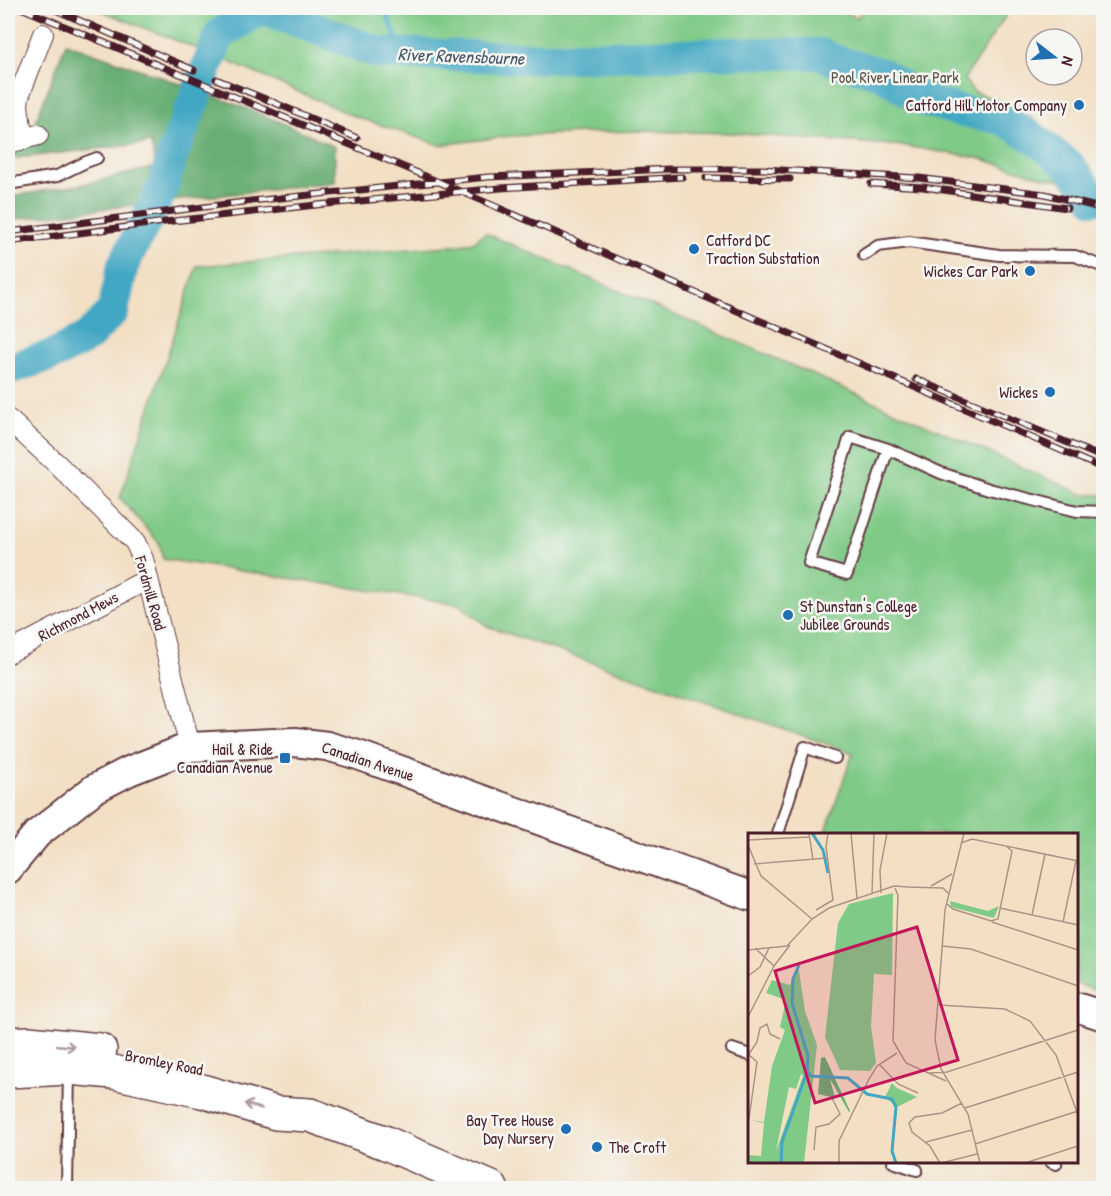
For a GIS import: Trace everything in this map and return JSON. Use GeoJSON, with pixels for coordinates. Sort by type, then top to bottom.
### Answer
{"type":"FeatureCollection","features":[{"type":"Feature","properties":{"kind":"highway","name":"Bromley Road"},"geometry":{"type":"LineString","coordinates":[[8,1044],[28,1043],[146,1056],[203,1069],[284,1093],[310,1115]]}},
{"type":"Feature","properties":{"kind":"highway","name":"Bromley Road"},"geometry":{"type":"LineString","coordinates":[[8,1071],[69,1068],[113,1071],[202,1091],[276,1113],[310,1115],[386,1143],[460,1182],[491,1188]]}},
{"type":"Feature","properties":{"kind":"street"},"geometry":{"type":"LineString","coordinates":[[23,139],[18,106],[19,96],[43,34]]}},
{"type":"Feature","properties":{"kind":"street","name":"Fordmill Road"},"geometry":{"type":"LineString","coordinates":[[8,419],[135,542],[143,559],[190,747]]}},
{"type":"Feature","properties":{"kind":"street","name":"Richmond Mews"},"geometry":{"type":"LineString","coordinates":[[8,653],[148,579]]}},
{"type":"Feature","properties":{"kind":"street","name":"Canadian Avenue"},"geometry":{"type":"LineString","coordinates":[[8,869],[37,834],[94,789],[129,771],[190,747],[295,742],[327,746],[358,755],[748,895]]}},
{"type":"Feature","properties":{"kind":"street"},"geometry":{"type":"LineString","coordinates":[[1078,1007],[1104,1016]]}},
{"type":"Feature","properties":{"kind":"lane"},"geometry":{"type":"LineString","coordinates":[[8,184],[57,176],[97,158]]}},
{"type":"Feature","properties":{"kind":"lane"},"geometry":{"type":"LineString","coordinates":[[864,255],[878,246],[909,242],[999,255],[1075,256],[1104,267]]}},
{"type":"Feature","properties":{"kind":"lane"},"geometry":{"type":"LineString","coordinates":[[888,449],[847,574],[809,563],[850,437],[888,449],[941,473],[989,489],[1077,511],[1104,512]]}},
{"type":"Feature","properties":{"kind":"lane"},"geometry":{"type":"LineString","coordinates":[[778,833],[805,747],[835,758]]}},
{"type":"Feature","properties":{"kind":"lane"},"geometry":{"type":"LineString","coordinates":[[732,1049],[748,1054]]}},
{"type":"Feature","properties":{"kind":"lane"},"geometry":{"type":"LineString","coordinates":[[67,1188],[69,1068]]}},
{"type":"Feature","properties":{"kind":"lane"},"geometry":{"type":"LineString","coordinates":[[898,1163],[917,1170]]}},
{"type":"Feature","properties":{"kind":"green space","name":"Pool River Linear Park"},"geometry":{"type":"Polygon","coordinates":[[[94,8],[839,8],[857,18],[864,8],[1011,8],[964,79],[973,91],[1005,104],[1043,129],[1076,158],[1103,188],[1043,177],[978,158],[905,146],[731,133],[635,131],[511,136],[439,145],[354,116],[218,57],[94,8]]]}},
{"type":"Feature","properties":{"kind":"green space"},"geometry":{"type":"Polygon","coordinates":[[[66,43],[236,104],[335,147],[335,182],[8,220],[8,197],[79,185],[156,167],[151,143],[8,159],[8,149],[37,138],[36,120],[66,43]]]}},
{"type":"Feature","properties":{"kind":"green space","name":"St Dunstan's College Jubilee Grounds"},"geometry":{"type":"Polygon","coordinates":[[[485,233],[1082,494],[1103,495],[1103,993],[1078,984],[1078,833],[825,833],[853,753],[487,626],[459,604],[163,559],[159,543],[120,498],[197,266],[461,245],[473,242],[485,233]]]}},
{"type":"Feature","properties":{"kind":"waterway","name":"River Ravensbourne"},"geometry":{"type":"LineString","coordinates":[[8,369],[55,354],[88,337],[113,311],[123,265],[162,190],[172,156],[220,34],[263,8],[379,53],[532,58],[728,53],[822,54],[833,60],[882,74],[922,100],[961,111],[1003,119],[1031,136],[1070,166],[1094,199]]}},
{"type":"Feature","properties":{"kind":"waterway"},"geometry":{"type":"LineString","coordinates":[[384,8],[403,54]]}},
{"type":"Feature","properties":{"kind":"railway"},"geometry":{"type":"LineString","coordinates":[[21,8],[411,170],[1104,469]]}},
{"type":"Feature","properties":{"kind":"railway"},"geometry":{"type":"LineString","coordinates":[[51,8],[194,70]]}},
{"type":"Feature","properties":{"kind":"railway"},"geometry":{"type":"LineString","coordinates":[[216,79],[357,138]]}},
{"type":"Feature","properties":{"kind":"railway"},"geometry":{"type":"LineString","coordinates":[[8,232],[251,201],[488,177],[669,169],[763,169],[919,178],[1045,194],[1104,209]]}},
{"type":"Feature","properties":{"kind":"railway"},"geometry":{"type":"LineString","coordinates":[[8,242],[316,205],[501,188],[682,177]]}},
{"type":"Feature","properties":{"kind":"railway"},"geometry":{"type":"LineString","coordinates":[[706,178],[790,179]]}},
{"type":"Feature","properties":{"kind":"railway"},"geometry":{"type":"LineString","coordinates":[[871,184],[923,187],[1067,208]]}},
{"type":"Feature","properties":{"kind":"railway"},"geometry":{"type":"LineString","coordinates":[[916,379],[1104,458]]}},
{"type":"Feature","properties":{"kind":"place","name":"Catford Hill Motor Company"},"geometry":{"type":"Point","coordinates":[1079,105]}},
{"type":"Feature","properties":{"kind":"place","name":"Catford DC Traction Substation"},"geometry":{"type":"Point","coordinates":[694,249]}},
{"type":"Feature","properties":{"kind":"place","name":"Wickes Car Park"},"geometry":{"type":"Point","coordinates":[1030,271]}},
{"type":"Feature","properties":{"kind":"place","name":"Wickes"},"geometry":{"type":"Point","coordinates":[1050,392]}},
{"type":"Feature","properties":{"kind":"place","name":"St Dunstan's College Jubilee Grounds"},"geometry":{"type":"Point","coordinates":[788,615]}},
{"type":"Feature","properties":{"kind":"place","name":"Hail & Ride Canadian Avenue"},"geometry":{"type":"Point","coordinates":[285,758]}},
{"type":"Feature","properties":{"kind":"place","name":"Bay Tree House Day Nursery"},"geometry":{"type":"Point","coordinates":[566,1129]}},
{"type":"Feature","properties":{"kind":"place","name":"The Croft"},"geometry":{"type":"Point","coordinates":[597,1147]}}]}
